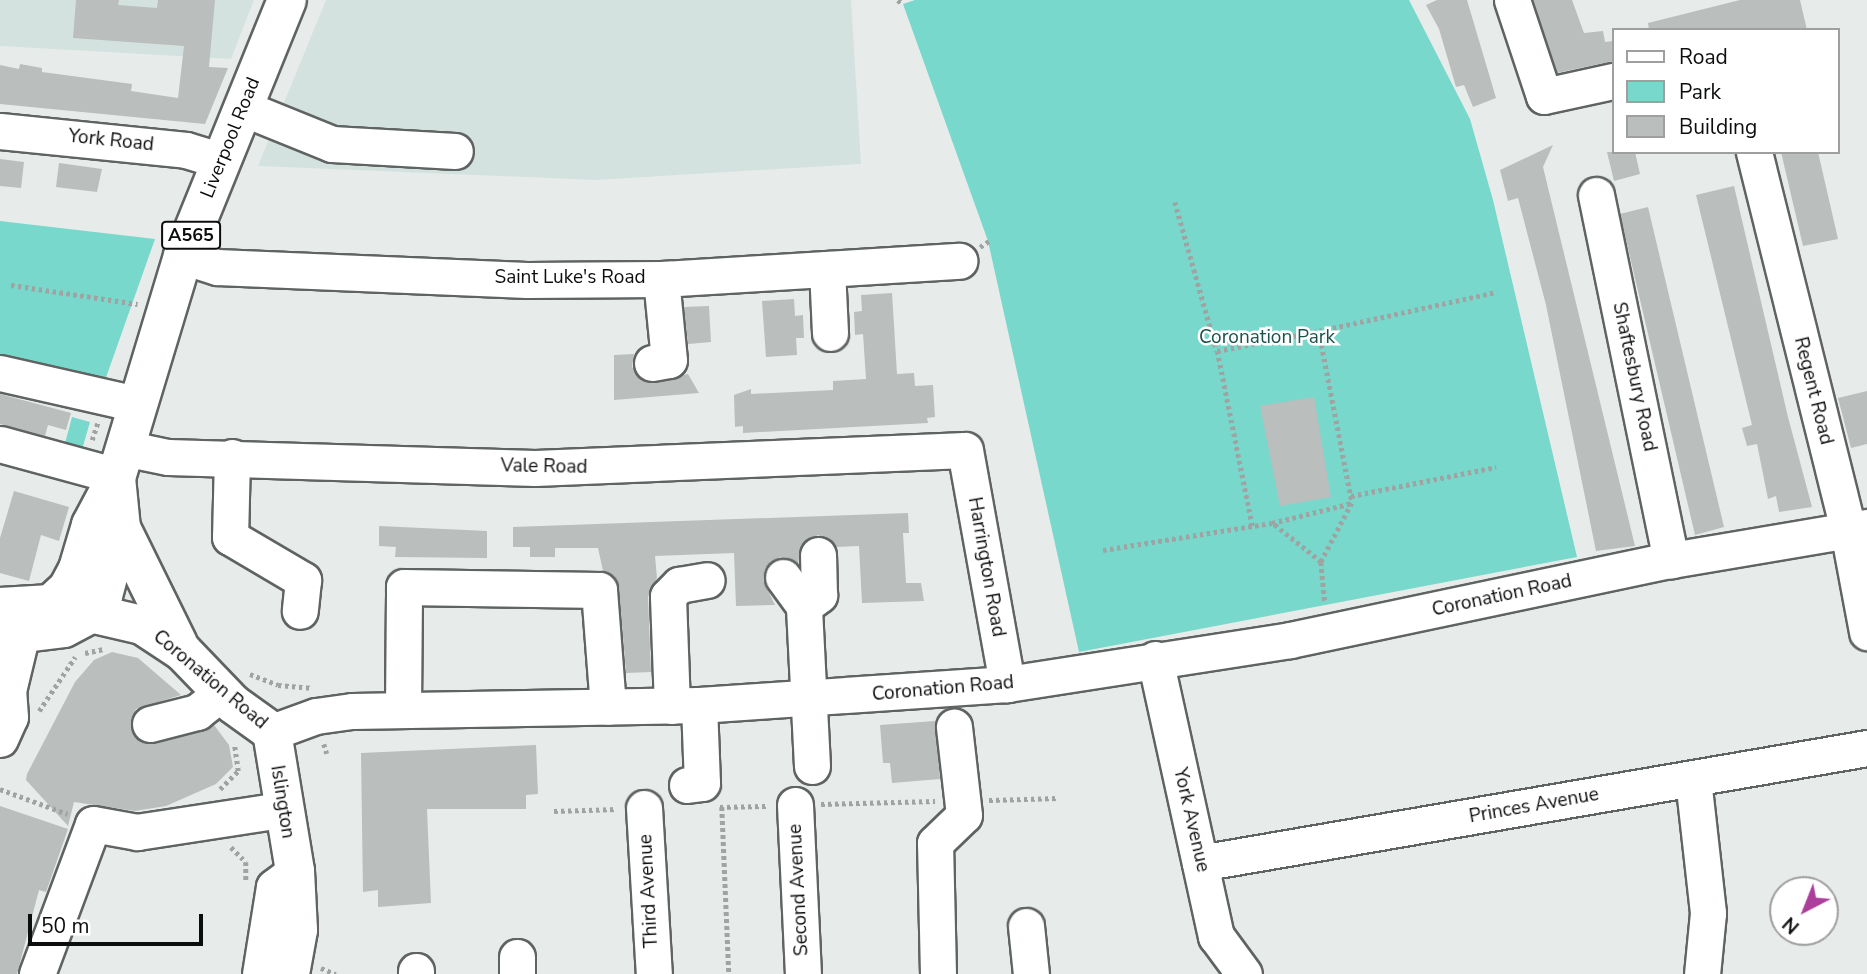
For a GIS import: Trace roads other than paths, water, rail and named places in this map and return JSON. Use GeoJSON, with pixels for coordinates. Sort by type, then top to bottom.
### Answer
{"type":"FeatureCollection","features":[{"type":"Feature","properties":{"kind":"main road","name":"Liverpool Road"},"geometry":{"type":"LineString","coordinates":[[51,604],[68,589],[78,569],[91,525],[119,467],[183,256],[287,0]]}},
{"type":"Feature","properties":{"kind":"main road","name":"Liverpool Road"},"geometry":{"type":"LineString","coordinates":[[92,612],[103,596],[121,528],[119,467]]}},
{"type":"Feature","properties":{"kind":"main road"},"geometry":{"type":"LineString","coordinates":[[121,528],[147,589],[183,652]]}},
{"type":"Feature","properties":{"kind":"main road","name":"Coronation Road"},"geometry":{"type":"LineString","coordinates":[[7,627],[51,604],[142,625],[231,681],[272,732]]}},
{"type":"Feature","properties":{"kind":"main road"},"geometry":{"type":"LineString","coordinates":[[7,627],[64,628],[92,612]]}},
{"type":"Feature","properties":{"kind":"main road","name":"Islington"},"geometry":{"type":"LineString","coordinates":[[272,732],[281,810],[295,871],[298,930],[290,974]]}},
{"type":"Feature","properties":{"kind":"street"},"geometry":{"type":"LineString","coordinates":[[1512,0],[1544,96],[1612,81]]}},
{"type":"Feature","properties":{"kind":"street"},"geometry":{"type":"LineString","coordinates":[[243,108],[332,144],[455,151]]}},
{"type":"Feature","properties":{"kind":"street","name":"York Road"},"geometry":{"type":"LineString","coordinates":[[0,131],[186,150],[221,161]]}},
{"type":"Feature","properties":{"kind":"street","name":"Regent Road"},"geometry":{"type":"LineString","coordinates":[[1755,154],[1857,529],[1867,632]]}},
{"type":"Feature","properties":{"kind":"street","name":"Shaftesbury Road"},"geometry":{"type":"LineString","coordinates":[[1596,195],[1671,560]]}},
{"type":"Feature","properties":{"kind":"street","name":"Saint Luke's Road"},"geometry":{"type":"LineString","coordinates":[[183,256],[217,267],[527,279],[661,279],[959,261]]}},
{"type":"Feature","properties":{"kind":"street"},"geometry":{"type":"LineString","coordinates":[[827,269],[830,333]]}},
{"type":"Feature","properties":{"kind":"street"},"geometry":{"type":"LineString","coordinates":[[652,363],[669,360],[661,279]]}},
{"type":"Feature","properties":{"kind":"street"},"geometry":{"type":"LineString","coordinates":[[0,373],[136,404]]}},
{"type":"Feature","properties":{"kind":"street","name":"Vale Road"},"geometry":{"type":"LineString","coordinates":[[0,444],[119,467],[168,457],[232,457],[535,468],[965,450]]}},
{"type":"Feature","properties":{"kind":"street","name":"Harrington Road"},"geometry":{"type":"LineString","coordinates":[[965,450],[1007,684]]}},
{"type":"Feature","properties":{"kind":"street"},"geometry":{"type":"LineString","coordinates":[[232,457],[230,537],[303,580],[300,611]]}},
{"type":"Feature","properties":{"kind":"street","name":"Coronation Road"},"geometry":{"type":"LineString","coordinates":[[272,732],[316,716],[403,708],[686,706],[807,700],[1007,684],[1328,632],[1671,560],[1857,529]]}},
{"type":"Feature","properties":{"kind":"street"},"geometry":{"type":"LineString","coordinates":[[804,606],[819,594],[818,555]]}},
{"type":"Feature","properties":{"kind":"street"},"geometry":{"type":"LineString","coordinates":[[783,577],[804,606],[812,766]]}},
{"type":"Feature","properties":{"kind":"street"},"geometry":{"type":"LineString","coordinates":[[687,785],[702,783],[668,596],[679,585],[707,580]]}},
{"type":"Feature","properties":{"kind":"street"},"geometry":{"type":"LineString","coordinates":[[403,708],[404,587],[600,590],[608,707]]}},
{"type":"Feature","properties":{"kind":"street"},"geometry":{"type":"LineString","coordinates":[[5,728],[8,691],[7,627]]}},
{"type":"Feature","properties":{"kind":"street","name":"York Avenue"},"geometry":{"type":"LineString","coordinates":[[1155,659],[1216,936],[1244,974]]}},
{"type":"Feature","properties":{"kind":"street"},"geometry":{"type":"LineString","coordinates":[[150,724],[197,712],[231,681]]}},
{"type":"Feature","properties":{"kind":"street"},"geometry":{"type":"LineString","coordinates":[[938,974],[935,843],[964,816],[954,727]]}},
{"type":"Feature","properties":{"kind":"street","name":"Princes Avenue"},"geometry":{"type":"LineString","coordinates":[[1200,863],[1867,748]]}},
{"type":"Feature","properties":{"kind":"street"},"geometry":{"type":"LineString","coordinates":[[1693,779],[1708,913],[1702,974]]}},
{"type":"Feature","properties":{"kind":"street","name":"Second Avenue"},"geometry":{"type":"LineString","coordinates":[[795,805],[803,974]]}},
{"type":"Feature","properties":{"kind":"street","name":"Third Avenue"},"geometry":{"type":"LineString","coordinates":[[644,808],[654,974]]}},
{"type":"Feature","properties":{"kind":"street"},"geometry":{"type":"LineString","coordinates":[[37,974],[93,824],[137,832],[281,810]]}},
{"type":"Feature","properties":{"kind":"street"},"geometry":{"type":"LineString","coordinates":[[260,974],[274,887],[295,871]]}},
{"type":"Feature","properties":{"kind":"street"},"geometry":{"type":"LineString","coordinates":[[1026,926],[1031,974]]}},
{"type":"Feature","properties":{"kind":"park label","name":"Coronation Park"},"geometry":{"type":"Point","coordinates":[1267,338]}}]}
